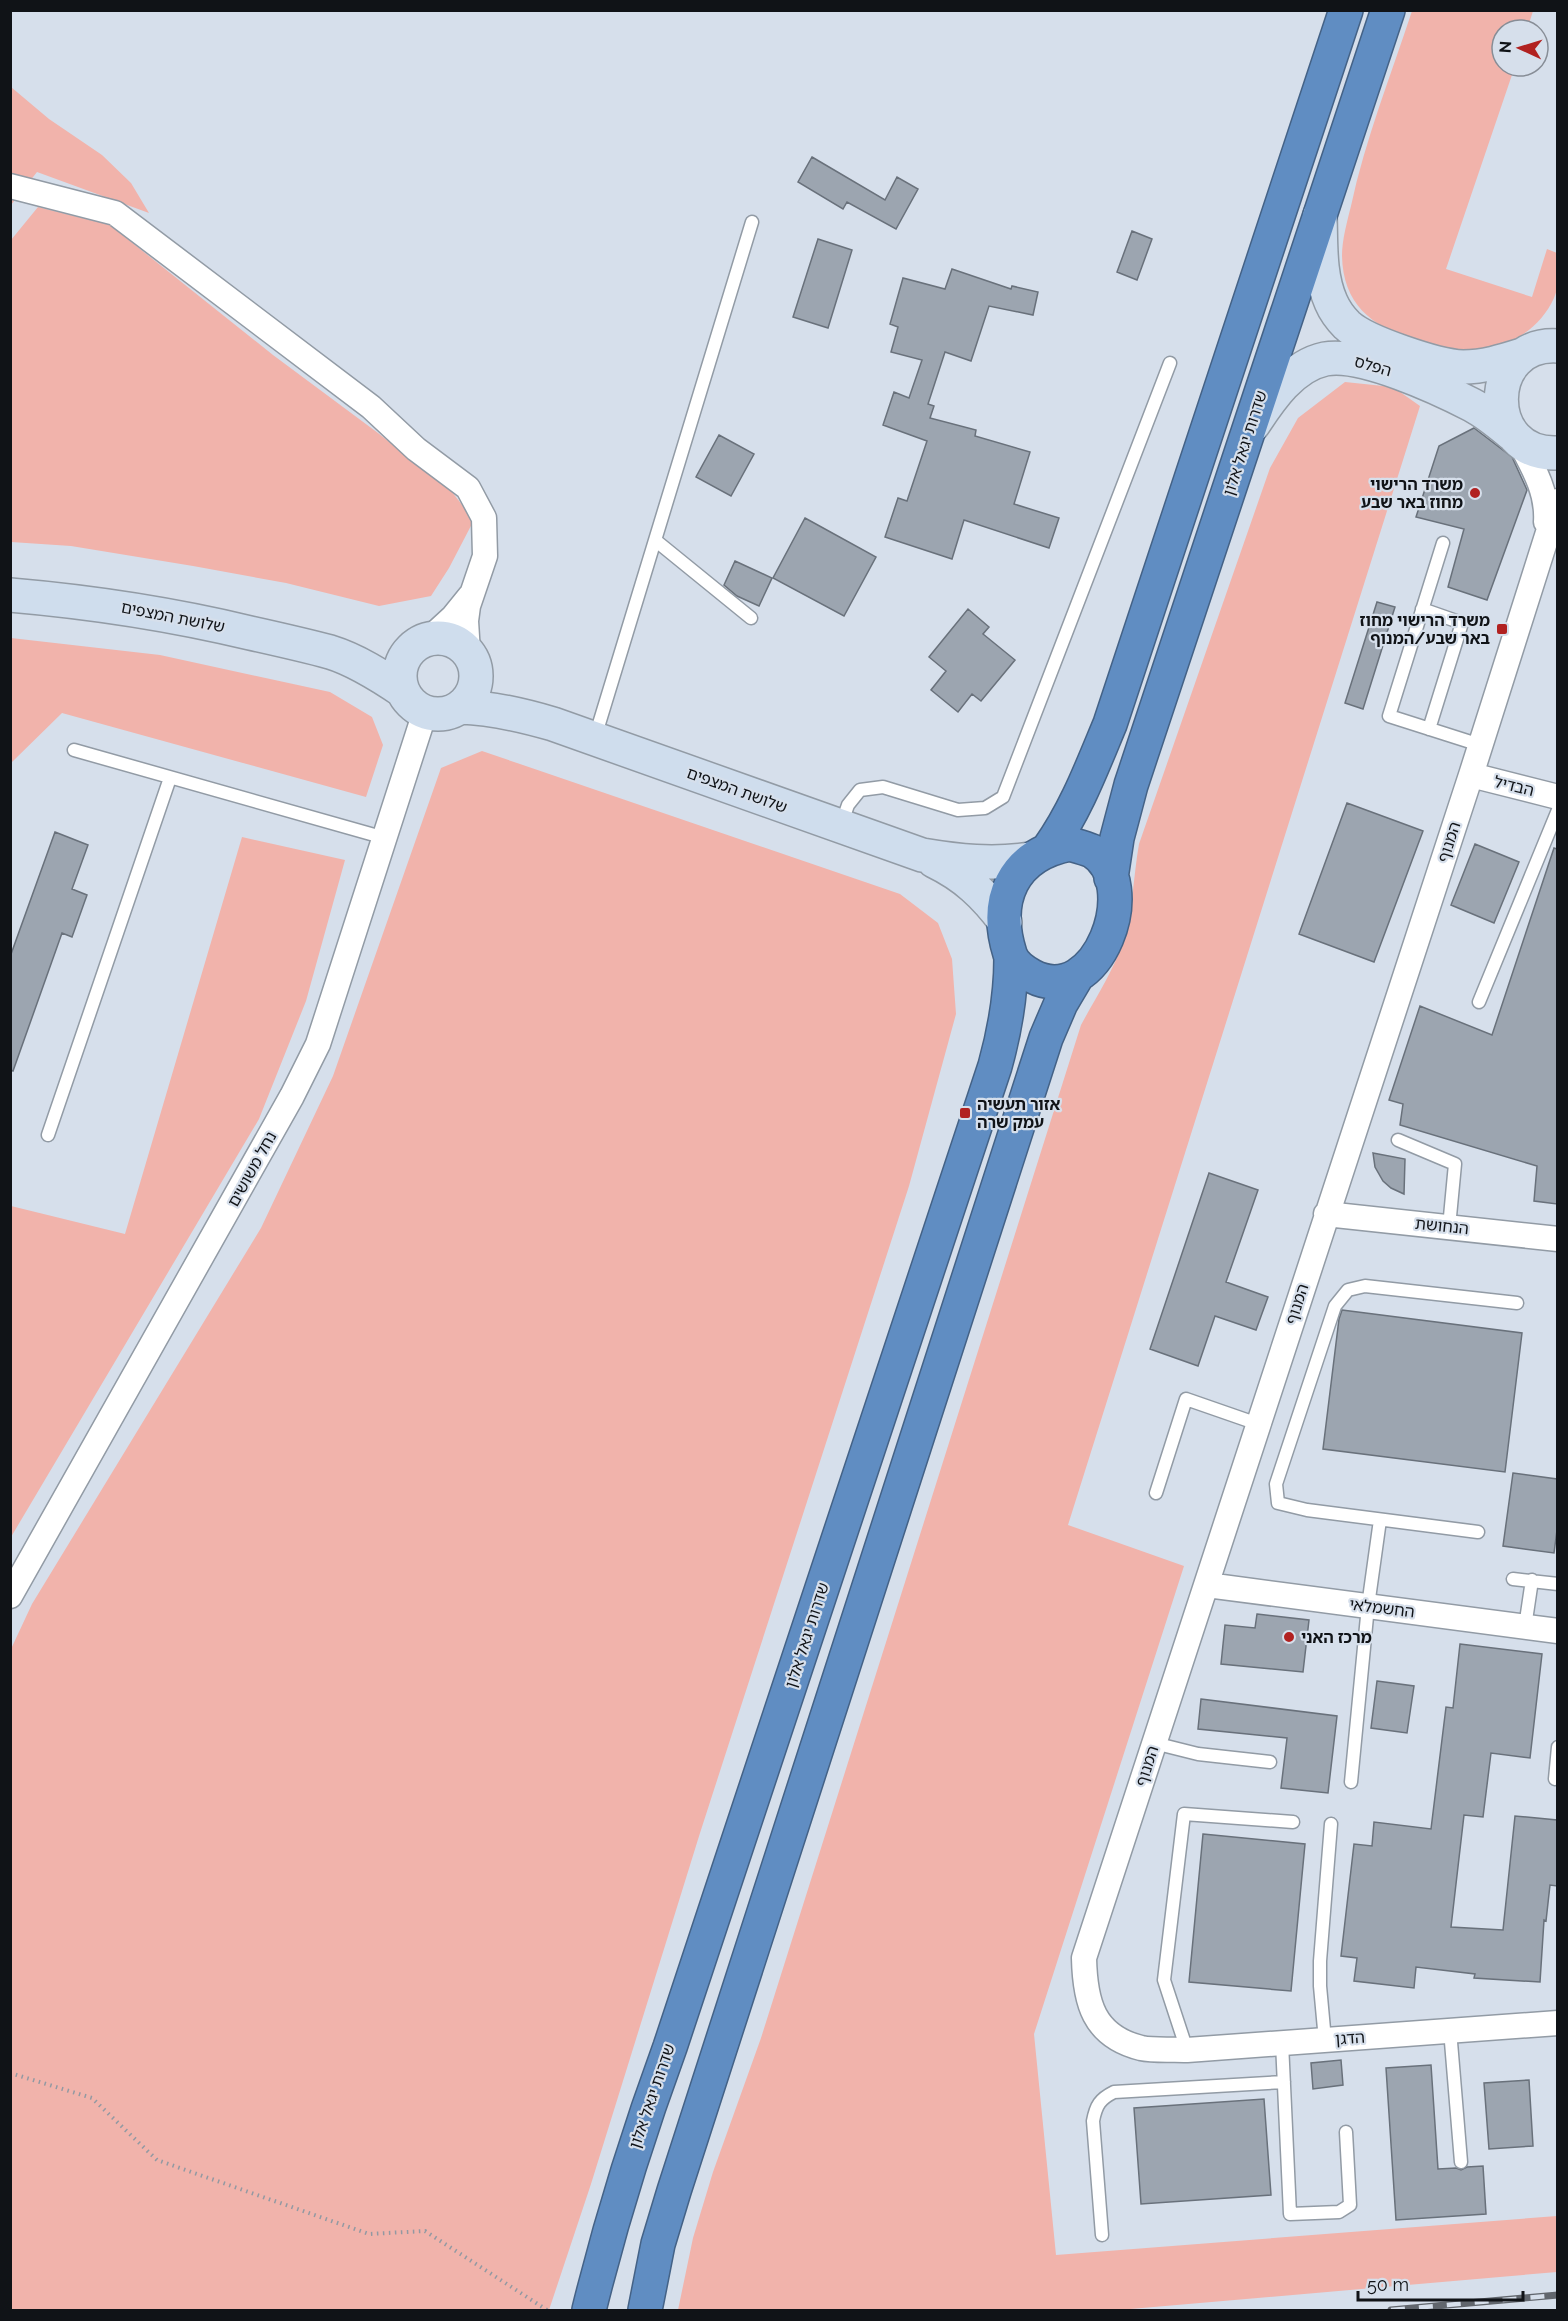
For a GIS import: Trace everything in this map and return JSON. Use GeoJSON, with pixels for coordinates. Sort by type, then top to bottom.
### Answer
{"type":"FeatureCollection","features":[{"type":"Feature","properties":{"kind":"highway"},"geometry":{"type":"LineString","coordinates":[[1077,976],[1060,983],[1040,980],[1022,970],[1011,958],[1005,933],[1004,909],[1009,889],[1018,871],[1039,853],[1066,824],[1110,724],[1346,10]]}},
{"type":"Feature","properties":{"kind":"highway","name":"שדרות יגאל אלון"},"geometry":{"type":"LineString","coordinates":[[1112,878],[1117,838],[1131,785],[1388,10]]}},
{"type":"Feature","properties":{"kind":"highway"},"geometry":{"type":"LineString","coordinates":[[645,2310],[658,2244],[1043,1049],[1060,1003],[1077,976],[1100,953],[1109,934],[1115,904],[1112,878],[1104,862],[1091,851],[1070,844],[1039,853]]}},
{"type":"Feature","properties":{"kind":"highway","name":"שדרות יגאל אלון"},"geometry":{"type":"LineString","coordinates":[[589,2310],[609,2230],[645,2115],[995,1066],[1009,1002],[1011,958]]}},
{"type":"Feature","properties":{"kind":"street"},"geometry":{"type":"LineString","coordinates":[[10,186],[115,213],[370,407],[416,449],[468,488],[484,518],[485,556],[471,594],[466,621],[472,664],[471,692],[460,707],[437,714],[414,701],[400,670],[419,645],[453,617],[471,594]]}},
{"type":"Feature","properties":{"kind":"street","name":"הפלס"},"geometry":{"type":"LineString","coordinates":[[1320,215],[1323,278],[1331,303],[1347,325],[1368,338],[1436,363],[1461,367],[1480,366],[1544,345]]}},
{"type":"Feature","properties":{"kind":"street"},"geometry":{"type":"LineString","coordinates":[[1516,438],[1504,419],[1500,402],[1502,384],[1510,368],[1544,345]]}},
{"type":"Feature","properties":{"kind":"street","name":"הפלס"},"geometry":{"type":"LineString","coordinates":[[1248,432],[1269,401],[1290,378],[1305,367],[1324,359],[1344,358],[1369,363],[1402,374],[1454,397],[1493,418],[1516,438],[1542,452],[1557,453]]}},
{"type":"Feature","properties":{"kind":"street","name":"המנוף"},"geometry":{"type":"LineString","coordinates":[[1516,438],[1542,486],[1547,507],[1546,536]]}},
{"type":"Feature","properties":{"kind":"street","name":"המנוף"},"geometry":{"type":"LineString","coordinates":[[1142,2048],[1114,2037],[1096,2018],[1085,1989],[1084,1959],[1471,775],[1557,501]]}},
{"type":"Feature","properties":{"kind":"street","name":"שלושת המצפים"},"geometry":{"type":"LineString","coordinates":[[10,595],[141,610],[214,624],[332,653],[368,670],[414,701]]}},
{"type":"Feature","properties":{"kind":"street"},"geometry":{"type":"LineString","coordinates":[[419,645],[438,638],[450,640],[472,664]]}},
{"type":"Feature","properties":{"kind":"street","name":"שלושת המצפים"},"geometry":{"type":"LineString","coordinates":[[332,653],[362,654],[419,645]]}},
{"type":"Feature","properties":{"kind":"street","name":"שלושת המצפים"},"geometry":{"type":"LineString","coordinates":[[472,664],[490,688],[553,724]]}},
{"type":"Feature","properties":{"kind":"street","name":"נחל משושים"},"geometry":{"type":"LineString","coordinates":[[10,1596],[124,1398],[318,1044],[385,838],[414,701]]}},
{"type":"Feature","properties":{"kind":"street","name":"שלושת המצפים"},"geometry":{"type":"LineString","coordinates":[[460,707],[505,711],[553,724],[922,855],[970,882],[1005,922]]}},
{"type":"Feature","properties":{"kind":"street","name":"הבדיל"},"geometry":{"type":"LineString","coordinates":[[1471,775],[1557,797]]}},
{"type":"Feature","properties":{"kind":"street","name":"שלושת המצפים"},"geometry":{"type":"LineString","coordinates":[[922,855],[983,862],[1010,862],[1039,853]]}},
{"type":"Feature","properties":{"kind":"street","name":"הנחושת"},"geometry":{"type":"LineString","coordinates":[[1326,1214],[1557,1239]]}},
{"type":"Feature","properties":{"kind":"street","name":"החשמלאי"},"geometry":{"type":"LineString","coordinates":[[1207,1586],[1557,1631]]}},
{"type":"Feature","properties":{"kind":"street","name":"הדגן"},"geometry":{"type":"LineString","coordinates":[[1142,2048],[1187,2050],[1557,2023]]}},
{"type":"Feature","properties":{"kind":"lane"},"geometry":{"type":"LineString","coordinates":[[594,739],[752,222]]}},
{"type":"Feature","properties":{"kind":"lane"},"geometry":{"type":"LineString","coordinates":[[840,826],[848,805],[861,790],[883,787],[958,810],[985,808],[1004,796],[1170,363]]}},
{"type":"Feature","properties":{"kind":"lane"},"geometry":{"type":"LineString","coordinates":[[655,540],[751,618]]}},
{"type":"Feature","properties":{"kind":"lane"},"geometry":{"type":"LineString","coordinates":[[1443,543],[1389,716],[1480,744]]}},
{"type":"Feature","properties":{"kind":"lane"},"geometry":{"type":"LineString","coordinates":[[1422,609],[1462,624],[1429,729]]}},
{"type":"Feature","properties":{"kind":"lane"},"geometry":{"type":"LineString","coordinates":[[74,750],[385,838]]}},
{"type":"Feature","properties":{"kind":"lane"},"geometry":{"type":"LineString","coordinates":[[48,1135],[170,778]]}},
{"type":"Feature","properties":{"kind":"lane"},"geometry":{"type":"LineString","coordinates":[[1479,1002],[1557,810]]}},
{"type":"Feature","properties":{"kind":"lane"},"geometry":{"type":"LineString","coordinates":[[1398,1140],[1455,1164],[1449,1227]]}},
{"type":"Feature","properties":{"kind":"lane"},"geometry":{"type":"LineString","coordinates":[[1478,1532],[1307,1510],[1278,1503],[1276,1484],[1335,1306],[1348,1290],[1365,1286],[1517,1303]]}},
{"type":"Feature","properties":{"kind":"lane"},"geometry":{"type":"LineString","coordinates":[[1156,1493],[1186,1399],[1258,1424]]}},
{"type":"Feature","properties":{"kind":"lane"},"geometry":{"type":"LineString","coordinates":[[1351,1782],[1368,1606],[1380,1520]]}},
{"type":"Feature","properties":{"kind":"lane"},"geometry":{"type":"LineString","coordinates":[[1513,1579],[1557,1584]]}},
{"type":"Feature","properties":{"kind":"lane"},"geometry":{"type":"LineString","coordinates":[[1525,1627],[1532,1580]]}},
{"type":"Feature","properties":{"kind":"lane"},"geometry":{"type":"LineString","coordinates":[[1154,1743],[1198,1754],[1270,1762]]}},
{"type":"Feature","properties":{"kind":"lane"},"geometry":{"type":"LineString","coordinates":[[1554,1779],[1557,1747]]}},
{"type":"Feature","properties":{"kind":"lane"},"geometry":{"type":"LineString","coordinates":[[1187,2050],[1164,1980],[1184,1814],[1293,1822]]}},
{"type":"Feature","properties":{"kind":"lane"},"geometry":{"type":"LineString","coordinates":[[1325,2040],[1320,1961],[1331,1824]]}},
{"type":"Feature","properties":{"kind":"lane"},"geometry":{"type":"LineString","coordinates":[[1450,2030],[1461,2162]]}},
{"type":"Feature","properties":{"kind":"lane"},"geometry":{"type":"LineString","coordinates":[[1282,2043],[1290,2214],[1339,2212],[1350,2205],[1347,2132]]}},
{"type":"Feature","properties":{"kind":"lane"},"geometry":{"type":"LineString","coordinates":[[1102,2235],[1094,2121],[1096,2108],[1102,2098],[1114,2092],[1284,2082]]}},
{"type":"Feature","properties":{"kind":"path"},"geometry":{"type":"LineString","coordinates":[[10,2073],[92,2098],[157,2160],[369,2234],[424,2231],[547,2310]]}},
{"type":"Feature","properties":{"kind":"shaded area"},"geometry":{"type":"Polygon","coordinates":[[[1412,11],[1533,11],[1531,18],[1490,18],[1490,78],[1511,78],[1446,269],[1532,297],[1547,249],[1557,253],[1558,276],[1554,298],[1534,326],[1520,336],[1489,349],[1455,352],[1431,348],[1397,334],[1362,310],[1348,287],[1342,256],[1346,225],[1371,132],[1412,11]]]}},
{"type":"Feature","properties":{"kind":"shaded area"},"geometry":{"type":"Polygon","coordinates":[[[11,87],[49,119],[102,155],[131,183],[149,213],[37,172],[11,205],[11,87]]]}},
{"type":"Feature","properties":{"kind":"shaded area"},"geometry":{"type":"Polygon","coordinates":[[[38,207],[110,225],[273,355],[378,433],[452,492],[474,520],[449,568],[431,596],[379,606],[286,583],[193,566],[71,546],[11,542],[11,240],[38,207]]]}},
{"type":"Feature","properties":{"kind":"shaded area"},"geometry":{"type":"Polygon","coordinates":[[[1345,382],[1393,387],[1420,406],[1068,1525],[1184,1566],[1034,2034],[1056,2255],[1557,2216],[1557,2272],[1119,2310],[678,2310],[693,2238],[713,2172],[761,2038],[1081,1025],[1108,976],[1126,933],[1139,844],[1270,468],[1298,418],[1345,382]]]}},
{"type":"Feature","properties":{"kind":"shaded area"},"geometry":{"type":"Polygon","coordinates":[[[11,638],[160,655],[330,692],[372,717],[383,745],[366,797],[62,713],[11,763],[11,638]]]}},
{"type":"Feature","properties":{"kind":"shaded area"},"geometry":{"type":"Polygon","coordinates":[[[482,751],[900,894],[938,923],[952,959],[956,1014],[909,1186],[549,2310],[11,2310],[11,1649],[32,1604],[261,1228],[333,1076],[441,768],[482,751]]]}},
{"type":"Feature","properties":{"kind":"shaded area"},"geometry":{"type":"Polygon","coordinates":[[[242,837],[345,860],[306,1001],[259,1119],[11,1537],[11,1206],[125,1234],[242,837]]]}},
{"type":"Feature","properties":{"kind":"building"},"geometry":{"type":"Polygon","coordinates":[[[812,157],[885,200],[897,177],[918,189],[896,229],[847,202],[843,209],[798,182],[812,157]]]}},
{"type":"Feature","properties":{"kind":"building"},"geometry":{"type":"Polygon","coordinates":[[[1132,231],[1152,239],[1137,280],[1117,272],[1132,231]]]}},
{"type":"Feature","properties":{"kind":"building"},"geometry":{"type":"Polygon","coordinates":[[[818,239],[852,250],[828,328],[793,317],[818,239]]]}},
{"type":"Feature","properties":{"kind":"building"},"geometry":{"type":"Polygon","coordinates":[[[952,269],[1011,289],[1012,286],[1038,292],[1033,315],[989,306],[971,361],[945,352],[928,404],[934,406],[930,418],[976,430],[975,436],[1030,452],[1014,504],[1059,518],[1049,548],[964,520],[952,559],[885,537],[898,498],[907,501],[927,441],[883,425],[894,392],[909,398],[922,360],[891,352],[898,327],[890,324],[903,278],[945,289],[952,269]]]}},
{"type":"Feature","properties":{"kind":"building","name":"משרד הרישוי מחוז באר שבע"},"geometry":{"type":"Polygon","coordinates":[[[1474,428],[1512,457],[1527,490],[1487,600],[1448,587],[1464,529],[1416,517],[1439,446],[1474,428]]]}},
{"type":"Feature","properties":{"kind":"building"},"geometry":{"type":"Polygon","coordinates":[[[719,435],[754,454],[731,496],[696,477],[719,435]]]}},
{"type":"Feature","properties":{"kind":"building"},"geometry":{"type":"Polygon","coordinates":[[[805,518],[876,557],[844,616],[773,578],[805,518]]]}},
{"type":"Feature","properties":{"kind":"building"},"geometry":{"type":"Polygon","coordinates":[[[735,561],[772,578],[759,606],[737,596],[724,585],[735,561]]]}},
{"type":"Feature","properties":{"kind":"building"},"geometry":{"type":"Polygon","coordinates":[[[1377,602],[1395,607],[1363,709],[1345,703],[1377,602]]]}},
{"type":"Feature","properties":{"kind":"building"},"geometry":{"type":"Polygon","coordinates":[[[968,609],[989,627],[983,634],[1015,660],[981,701],[972,694],[958,712],[931,690],[946,671],[929,657],[968,609]]]}},
{"type":"Feature","properties":{"kind":"building"},"geometry":{"type":"Polygon","coordinates":[[[1347,803],[1423,831],[1374,962],[1299,934],[1347,803]]]}},
{"type":"Feature","properties":{"kind":"building"},"geometry":{"type":"Polygon","coordinates":[[[55,832],[88,845],[72,889],[87,895],[72,937],[62,933],[13,1071],[10,1070],[10,957],[55,832]]]}},
{"type":"Feature","properties":{"kind":"building"},"geometry":{"type":"Polygon","coordinates":[[[1475,844],[1519,862],[1494,923],[1451,905],[1475,844]]]}},
{"type":"Feature","properties":{"kind":"building"},"geometry":{"type":"Polygon","coordinates":[[[1554,848],[1557,849],[1557,1204],[1534,1201],[1537,1166],[1400,1125],[1403,1104],[1389,1100],[1420,1006],[1492,1035],[1554,848]]]}},
{"type":"Feature","properties":{"kind":"building"},"geometry":{"type":"Polygon","coordinates":[[[1373,1153],[1405,1159],[1404,1194],[1383,1181],[1375,1167],[1373,1153]]]}},
{"type":"Feature","properties":{"kind":"building"},"geometry":{"type":"Polygon","coordinates":[[[1209,1173],[1258,1190],[1226,1282],[1268,1297],[1256,1330],[1215,1316],[1198,1366],[1150,1349],[1209,1173]]]}},
{"type":"Feature","properties":{"kind":"building"},"geometry":{"type":"Polygon","coordinates":[[[1342,1310],[1522,1333],[1505,1472],[1323,1449],[1342,1310]]]}},
{"type":"Feature","properties":{"kind":"building"},"geometry":{"type":"Polygon","coordinates":[[[1513,1473],[1557,1479],[1557,1530],[1554,1553],[1503,1546],[1513,1473]]]}},
{"type":"Feature","properties":{"kind":"building"},"geometry":{"type":"Polygon","coordinates":[[[1257,1614],[1309,1620],[1303,1672],[1221,1664],[1225,1625],[1255,1628],[1257,1614]]]}},
{"type":"Feature","properties":{"kind":"building"},"geometry":{"type":"Polygon","coordinates":[[[1460,1644],[1542,1654],[1530,1758],[1491,1753],[1483,1817],[1464,1815],[1451,1927],[1503,1930],[1515,1816],[1557,1820],[1557,1886],[1550,1885],[1546,1921],[1544,1920],[1540,1982],[1474,1978],[1475,1974],[1416,1967],[1414,1988],[1354,1981],[1357,1958],[1341,1956],[1354,1844],[1372,1846],[1374,1822],[1431,1829],[1446,1707],[1453,1708],[1460,1644]]]}},
{"type":"Feature","properties":{"kind":"building"},"geometry":{"type":"Polygon","coordinates":[[[1377,1681],[1414,1686],[1407,1733],[1371,1728],[1377,1681]]]}},
{"type":"Feature","properties":{"kind":"building"},"geometry":{"type":"Polygon","coordinates":[[[1201,1699],[1337,1716],[1328,1793],[1281,1788],[1287,1738],[1198,1729],[1201,1699]]]}},
{"type":"Feature","properties":{"kind":"building"},"geometry":{"type":"Polygon","coordinates":[[[1203,1834],[1305,1844],[1291,1991],[1189,1982],[1203,1834]]]}},
{"type":"Feature","properties":{"kind":"building"},"geometry":{"type":"Polygon","coordinates":[[[1341,2060],[1343,2085],[1313,2089],[1311,2063],[1341,2060]]]}},
{"type":"Feature","properties":{"kind":"building"},"geometry":{"type":"Polygon","coordinates":[[[1431,2065],[1438,2169],[1461,2170],[1467,2167],[1483,2166],[1486,2214],[1396,2220],[1386,2068],[1431,2065]]]}},
{"type":"Feature","properties":{"kind":"building"},"geometry":{"type":"Polygon","coordinates":[[[1529,2080],[1533,2146],[1489,2149],[1484,2083],[1529,2080]]]}},
{"type":"Feature","properties":{"kind":"building"},"geometry":{"type":"Polygon","coordinates":[[[1264,2099],[1271,2195],[1141,2204],[1134,2108],[1264,2099]]]}},
{"type":"Feature","properties":{"kind":"railway"},"geometry":{"type":"LineString","coordinates":[[1391,2310],[1558,2295]]}},
{"type":"Feature","properties":{"kind":"place","name":"משרד הרישוי מחוז באר שבע"},"geometry":{"type":"Point","coordinates":[1475,493]}},
{"type":"Feature","properties":{"kind":"place","name":"משרד הרישוי מחוז באר שבע/המנוף"},"geometry":{"type":"Point","coordinates":[1502,629]}},
{"type":"Feature","properties":{"kind":"place","name":"אזור תעשיה עמק שרה"},"geometry":{"type":"Point","coordinates":[965,1113]}},
{"type":"Feature","properties":{"kind":"place","name":"מרכז האני"},"geometry":{"type":"Point","coordinates":[1289,1637]}}]}
